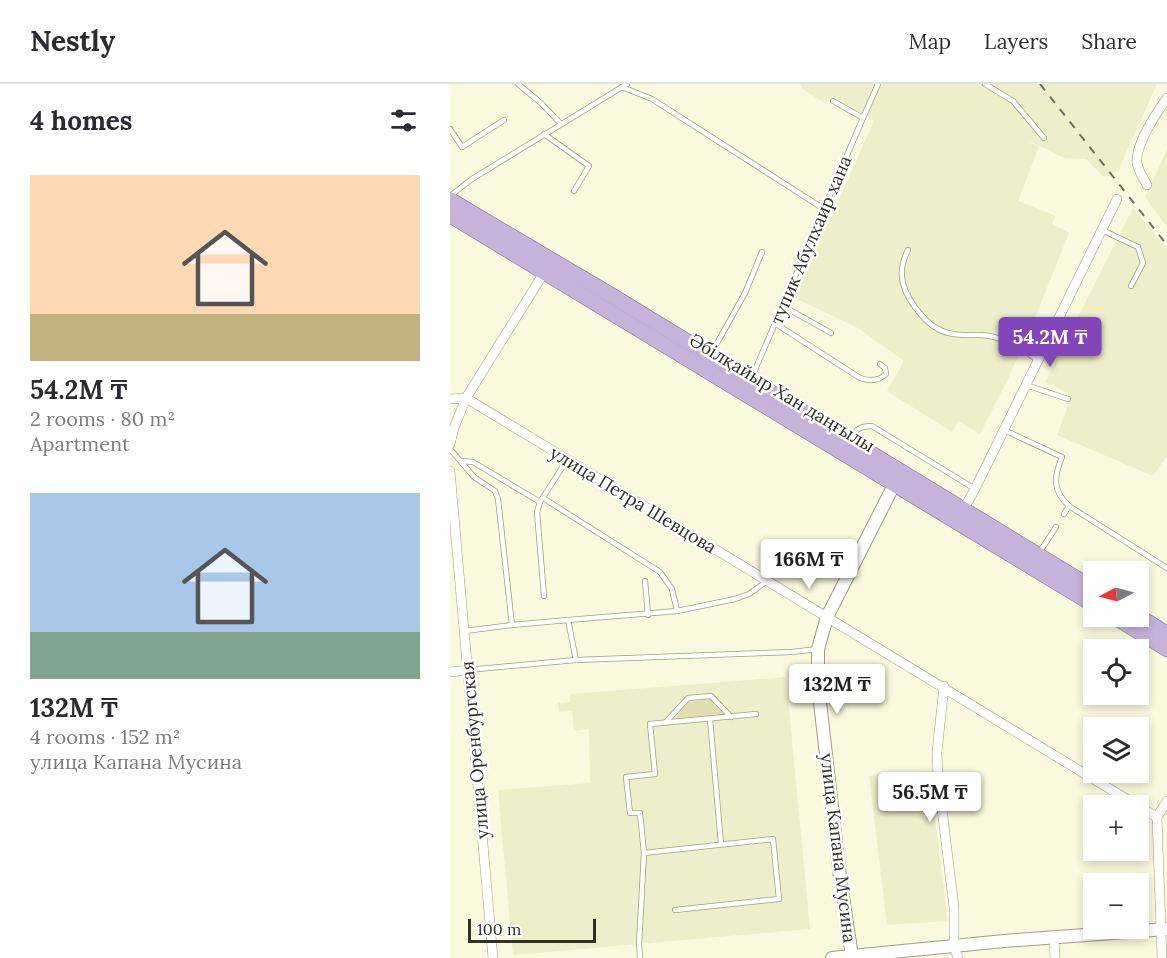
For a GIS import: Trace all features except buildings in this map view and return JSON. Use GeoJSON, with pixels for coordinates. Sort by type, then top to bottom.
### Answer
{"type":"FeatureCollection","features":[{"type":"Feature","properties":{"kind":"main road","name":"Әбілқайыр Хан даңғылы"},"geometry":{"type":"LineString","coordinates":[[450,198],[548,267],[609,294],[709,356],[746,387],[849,441],[898,478]]}},
{"type":"Feature","properties":{"kind":"main road","name":"Әбілқайыр Хан даңғылы"},"geometry":{"type":"LineString","coordinates":[[450,215],[548,267],[898,478],[1083,598]]}},
{"type":"Feature","properties":{"kind":"main road","name":"Әбілқайыр Хан даңғылы"},"geometry":{"type":"LineString","coordinates":[[960,516],[1038,555],[1083,582]]}},
{"type":"Feature","properties":{"kind":"main road"},"geometry":{"type":"LineString","coordinates":[[1149,623],[1167,634]]}},
{"type":"Feature","properties":{"kind":"main road"},"geometry":{"type":"LineString","coordinates":[[1131,627],[1167,649]]}},
{"type":"Feature","properties":{"kind":"street"},"geometry":{"type":"LineString","coordinates":[[1147,185],[1139,171],[1138,149],[1167,98]]}},
{"type":"Feature","properties":{"kind":"street"},"geometry":{"type":"LineString","coordinates":[[960,516],[1117,199]]}},
{"type":"Feature","properties":{"kind":"street"},"geometry":{"type":"LineString","coordinates":[[450,444],[466,398],[548,267]]}},
{"type":"Feature","properties":{"kind":"street"},"geometry":{"type":"LineString","coordinates":[[450,399],[466,398]]}},
{"type":"Feature","properties":{"kind":"street","name":"улица Петра Шевцова"},"geometry":{"type":"LineString","coordinates":[[466,398],[1120,795]]}},
{"type":"Feature","properties":{"kind":"street","name":"улица Оренбургская"},"geometry":{"type":"LineString","coordinates":[[450,471],[493,958]]}},
{"type":"Feature","properties":{"kind":"street","name":"улица Капана Мусина"},"geometry":{"type":"LineString","coordinates":[[858,956],[840,877],[820,696],[818,649],[827,617],[898,478]]}},
{"type":"Feature","properties":{"kind":"street"},"geometry":{"type":"LineString","coordinates":[[450,672],[468,670]]}},
{"type":"Feature","properties":{"kind":"street"},"geometry":{"type":"LineString","coordinates":[[944,686],[937,752],[938,777],[954,907],[956,952]]}},
{"type":"Feature","properties":{"kind":"street"},"geometry":{"type":"LineString","coordinates":[[1162,958],[1164,929],[1157,817],[1167,801]]}},
{"type":"Feature","properties":{"kind":"street","name":"улица Петра Шевцова"},"geometry":{"type":"LineString","coordinates":[[1149,812],[1157,817]]}},
{"type":"Feature","properties":{"kind":"street"},"geometry":{"type":"LineString","coordinates":[[832,958],[956,952],[1054,938],[1164,929]]}},
{"type":"Feature","properties":{"kind":"street"},"geometry":{"type":"LineString","coordinates":[[1054,938],[1055,958]]}},
{"type":"Feature","properties":{"kind":"lane"},"geometry":{"type":"LineString","coordinates":[[518,84],[561,124]]}},
{"type":"Feature","properties":{"kind":"lane","name":"тупик Абулхаир хана"},"geometry":{"type":"LineString","coordinates":[[746,387],[776,324],[862,118],[879,84]]}},
{"type":"Feature","properties":{"kind":"lane"},"geometry":{"type":"LineString","coordinates":[[985,84],[1013,101],[1044,138]]}},
{"type":"Feature","properties":{"kind":"lane"},"geometry":{"type":"LineString","coordinates":[[450,198],[472,179],[625,85],[652,99],[824,209]]}},
{"type":"Feature","properties":{"kind":"lane"},"geometry":{"type":"LineString","coordinates":[[833,100],[862,118]]}},
{"type":"Feature","properties":{"kind":"lane"},"geometry":{"type":"LineString","coordinates":[[450,129],[462,147],[504,120]]}},
{"type":"Feature","properties":{"kind":"lane"},"geometry":{"type":"LineString","coordinates":[[544,134],[589,166],[574,191]]}},
{"type":"Feature","properties":{"kind":"lane"},"geometry":{"type":"LineString","coordinates":[[1102,230],[1138,247],[1143,263],[1131,286]]}},
{"type":"Feature","properties":{"kind":"lane"},"geometry":{"type":"LineString","coordinates":[[908,250],[904,259],[902,278],[906,291],[915,306],[937,329],[967,336],[981,335],[993,338],[1024,350],[1038,361]]}},
{"type":"Feature","properties":{"kind":"lane"},"geometry":{"type":"LineString","coordinates":[[709,356],[745,293],[762,252]]}},
{"type":"Feature","properties":{"kind":"lane"},"geometry":{"type":"LineString","coordinates":[[783,306],[831,333]]}},
{"type":"Feature","properties":{"kind":"lane"},"geometry":{"type":"LineString","coordinates":[[776,324],[860,378],[873,380],[882,378],[886,374],[885,368],[880,364]]}},
{"type":"Feature","properties":{"kind":"lane"},"geometry":{"type":"LineString","coordinates":[[1026,385],[1068,399]]}},
{"type":"Feature","properties":{"kind":"lane"},"geometry":{"type":"LineString","coordinates":[[849,441],[857,429],[872,426],[975,489]]}},
{"type":"Feature","properties":{"kind":"lane"},"geometry":{"type":"LineString","coordinates":[[1004,430],[1062,457],[1055,475],[1059,497],[1069,506],[1167,568]]}},
{"type":"Feature","properties":{"kind":"lane"},"geometry":{"type":"LineString","coordinates":[[450,448],[474,477],[495,491],[498,499],[512,625]]}},
{"type":"Feature","properties":{"kind":"lane"},"geometry":{"type":"LineString","coordinates":[[544,596],[537,512],[567,460]]}},
{"type":"Feature","properties":{"kind":"lane"},"geometry":{"type":"LineString","coordinates":[[461,461],[473,462],[542,500],[660,572],[672,589],[677,611]]}},
{"type":"Feature","properties":{"kind":"lane"},"geometry":{"type":"LineString","coordinates":[[1064,514],[1069,506]]}},
{"type":"Feature","properties":{"kind":"lane"},"geometry":{"type":"LineString","coordinates":[[1038,555],[1056,527]]}},
{"type":"Feature","properties":{"kind":"lane"},"geometry":{"type":"LineString","coordinates":[[645,581],[648,615]]}},
{"type":"Feature","properties":{"kind":"lane"},"geometry":{"type":"LineString","coordinates":[[465,631],[677,611],[735,599],[749,594],[767,581]]}},
{"type":"Feature","properties":{"kind":"lane"},"geometry":{"type":"LineString","coordinates":[[568,620],[576,660]]}},
{"type":"Feature","properties":{"kind":"lane"},"geometry":{"type":"LineString","coordinates":[[468,670],[576,660],[792,652],[818,649]]}},
{"type":"Feature","properties":{"kind":"lane"},"geometry":{"type":"LineString","coordinates":[[666,723],[688,698],[711,696],[731,717]]}},
{"type":"Feature","properties":{"kind":"lane"},"geometry":{"type":"LineString","coordinates":[[640,958],[644,853],[640,813],[630,813],[626,777],[655,774],[650,724],[756,714]]}},
{"type":"Feature","properties":{"kind":"lane"},"geometry":{"type":"LineString","coordinates":[[710,719],[721,844]]}},
{"type":"Feature","properties":{"kind":"lane"},"geometry":{"type":"LineString","coordinates":[[644,853],[772,839],[779,899],[675,910]]}},
{"type":"Feature","properties":{"kind":"shaded area"},"geometry":{"type":"Polygon","coordinates":[[[800,84],[1157,84],[1118,171],[1104,177],[1086,159],[1064,158],[1025,139],[1039,147],[1018,201],[1056,216],[1052,224],[1069,233],[1008,379],[980,434],[958,421],[952,432],[887,391],[904,361],[858,328],[795,298],[874,121],[832,96],[825,103],[804,90],[800,84]]]}},
{"type":"Feature","properties":{"kind":"shaded area"},"geometry":{"type":"Polygon","coordinates":[[[1167,150],[1167,227],[1145,197],[1167,150]]]}},
{"type":"Feature","properties":{"kind":"shaded area"},"geometry":{"type":"Polygon","coordinates":[[[1133,208],[1167,248],[1167,456],[1153,476],[1057,435],[1072,395],[1045,382],[1133,208]]]}},
{"type":"Feature","properties":{"kind":"shaded area"},"geometry":{"type":"Polygon","coordinates":[[[786,677],[810,929],[513,955],[498,790],[590,783],[589,729],[574,731],[572,711],[559,712],[558,703],[570,702],[570,694],[786,677]]]}},
{"type":"Feature","properties":{"kind":"shaded area"},"geometry":{"type":"Polygon","coordinates":[[[711,699],[724,714],[676,718],[688,702],[711,699]]]}},
{"type":"Feature","properties":{"kind":"shaded area"},"geometry":{"type":"Polygon","coordinates":[[[929,771],[948,921],[887,925],[869,776],[929,771]]]}},
{"type":"Feature","properties":{"kind":"railway"},"geometry":{"type":"LineString","coordinates":[[1040,84],[1167,245]]}}]}
